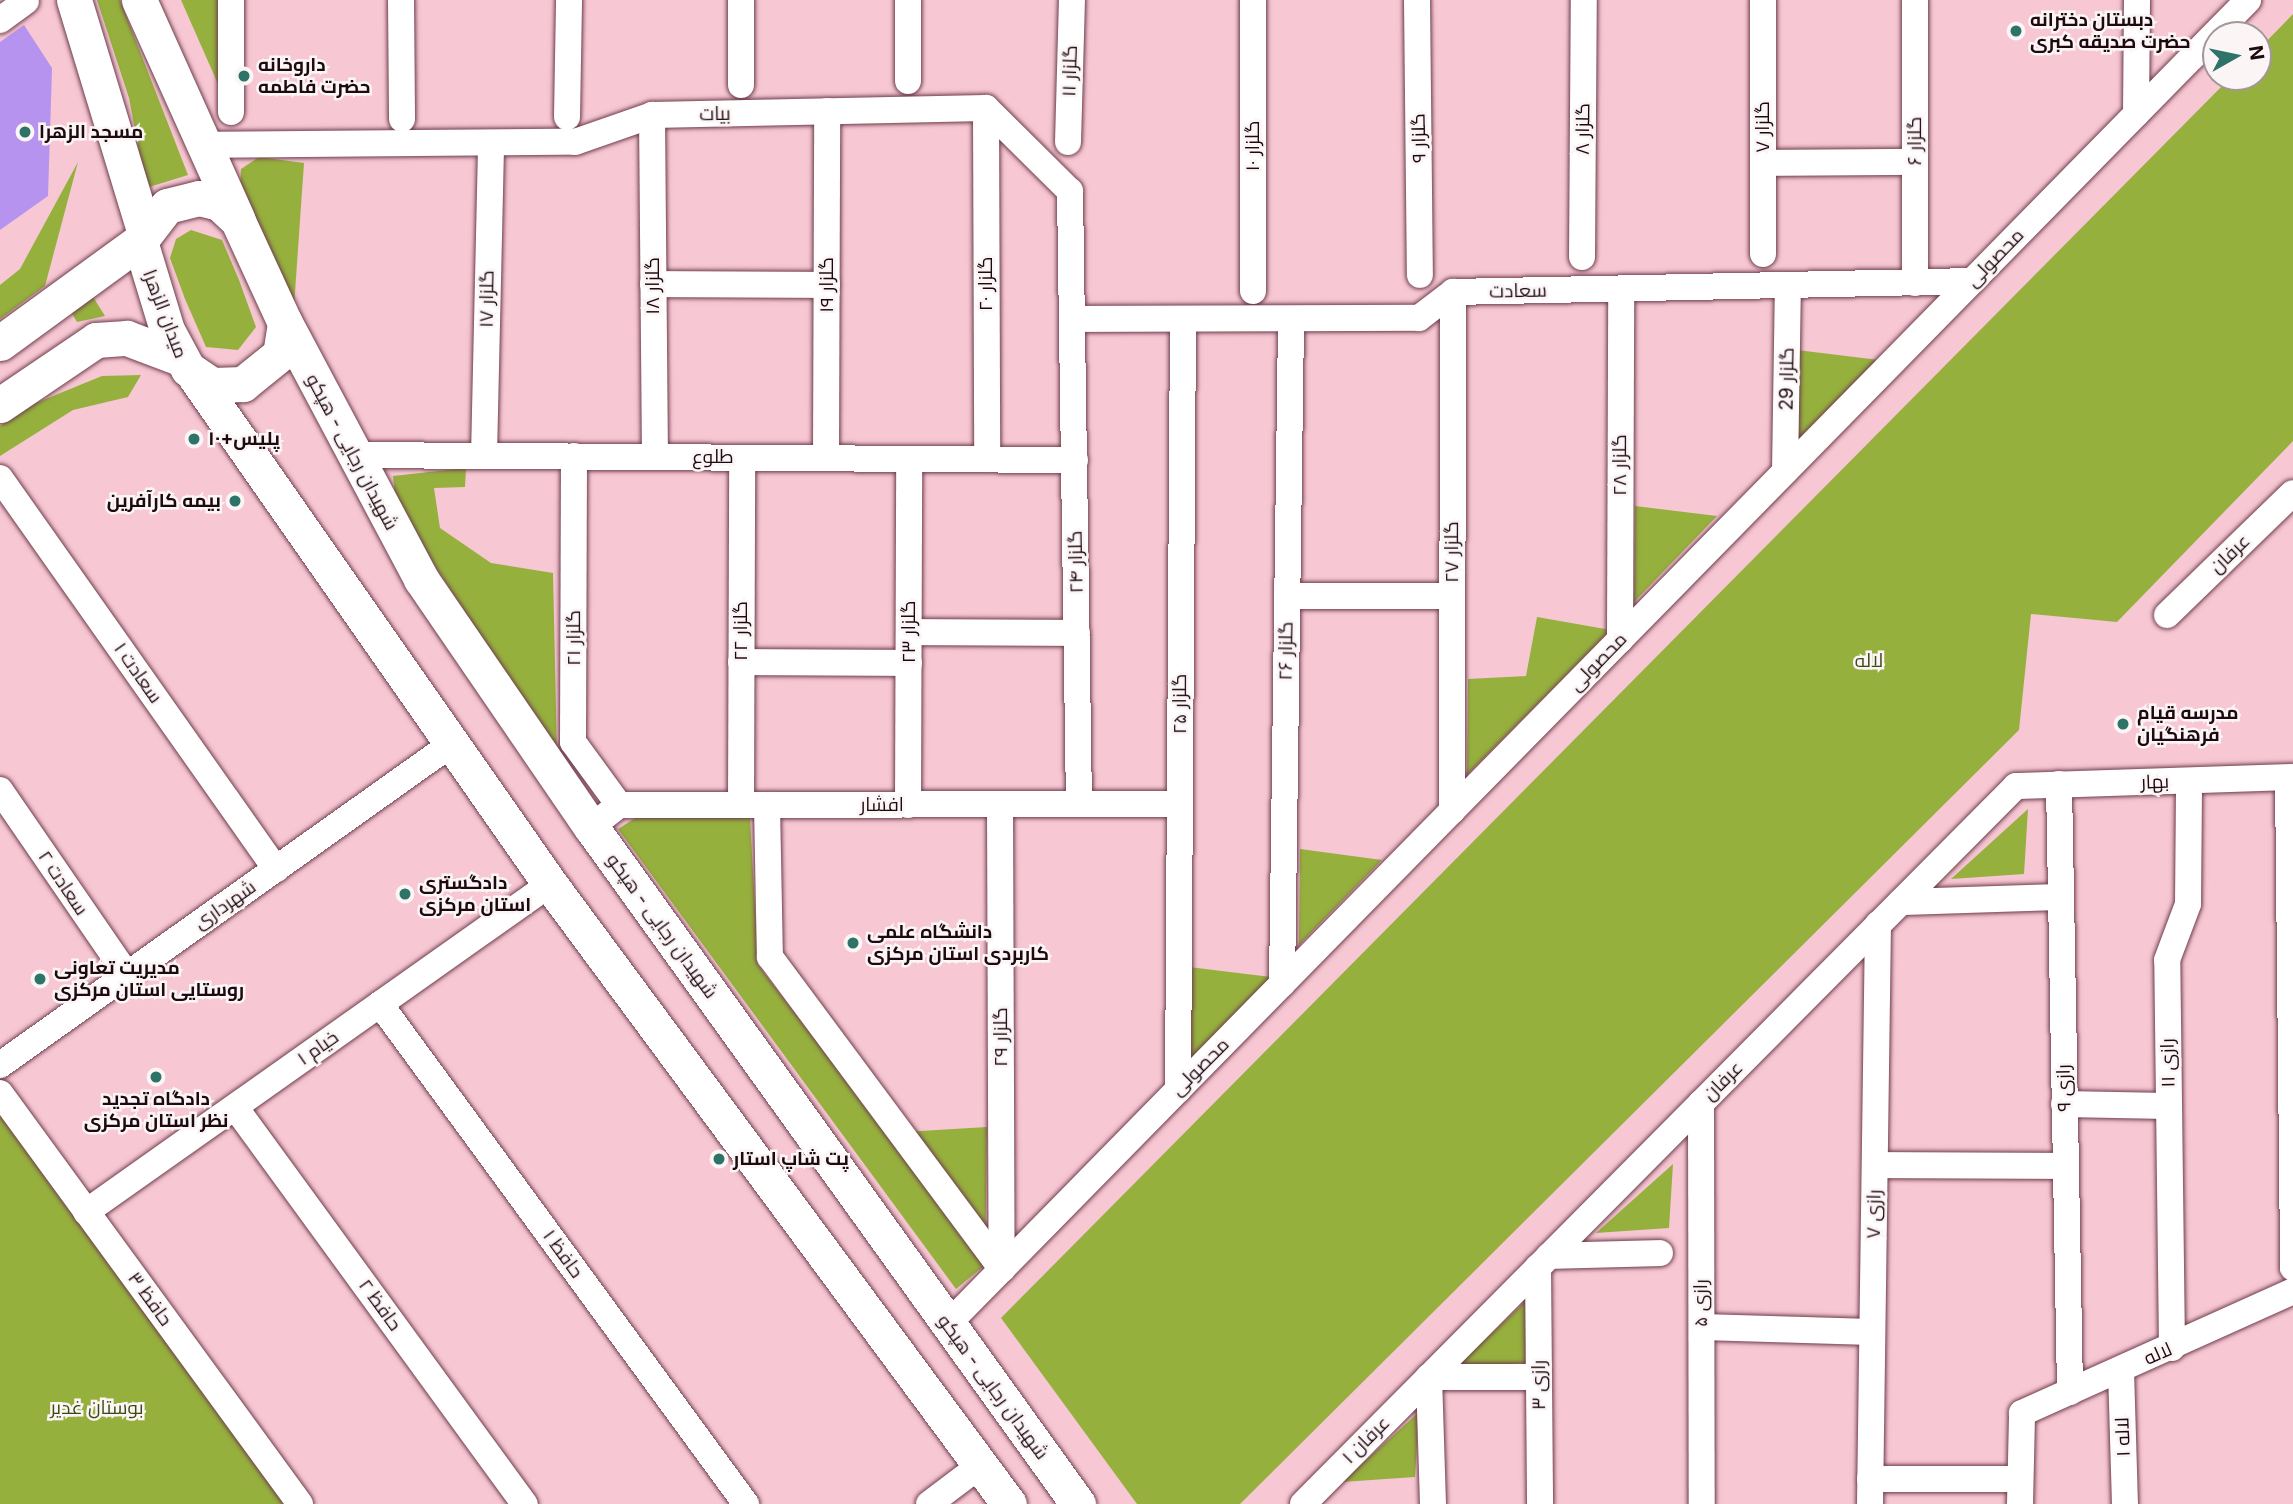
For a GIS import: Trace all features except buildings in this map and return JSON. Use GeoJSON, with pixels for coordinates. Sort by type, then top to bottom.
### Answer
{"type":"FeatureCollection","features":[{"type":"Feature","properties":{"kind":"main road","name":"میدان الزهرا"},"geometry":{"type":"LineString","coordinates":[[74,0],[142,236],[188,368],[226,387],[259,376],[280,354],[285,323]]}},
{"type":"Feature","properties":{"kind":"main road"},"geometry":{"type":"LineString","coordinates":[[139,0],[201,145],[285,323]]}},
{"type":"Feature","properties":{"kind":"main road"},"geometry":{"type":"LineString","coordinates":[[0,342],[142,236],[167,206],[199,198],[219,203],[238,221]]}},
{"type":"Feature","properties":{"kind":"main road"},"geometry":{"type":"LineString","coordinates":[[34,317],[60,331],[65,346],[59,362]]}},
{"type":"Feature","properties":{"kind":"main road","name":"شهیدان رجایی - هپکو"},"geometry":{"type":"LineString","coordinates":[[285,323],[352,454],[421,579],[591,827],[1078,1504]]}},
{"type":"Feature","properties":{"kind":"main road"},"geometry":{"type":"LineString","coordinates":[[0,405],[59,362],[108,337],[142,341],[188,368],[550,884],[982,1464],[1009,1504]]}},
{"type":"Feature","properties":{"kind":"street"},"geometry":{"type":"LineString","coordinates":[[231,0],[231,112]]}},
{"type":"Feature","properties":{"kind":"street"},"geometry":{"type":"LineString","coordinates":[[401,0],[402,119]]}},
{"type":"Feature","properties":{"kind":"street"},"geometry":{"type":"LineString","coordinates":[[567,117],[569,0]]}},
{"type":"Feature","properties":{"kind":"street"},"geometry":{"type":"LineString","coordinates":[[741,0],[741,85]]}},
{"type":"Feature","properties":{"kind":"street"},"geometry":{"type":"LineString","coordinates":[[908,0],[908,81]]}},
{"type":"Feature","properties":{"kind":"street","name":"گلزار ۱۱"},"geometry":{"type":"LineString","coordinates":[[1068,142],[1072,0]]}},
{"type":"Feature","properties":{"kind":"street","name":"گلزار ۱۰"},"geometry":{"type":"LineString","coordinates":[[1253,0],[1253,291]]}},
{"type":"Feature","properties":{"kind":"street","name":"گلزار ۹"},"geometry":{"type":"LineString","coordinates":[[1417,0],[1420,275]]}},
{"type":"Feature","properties":{"kind":"street","name":"گلزار ۸"},"geometry":{"type":"LineString","coordinates":[[1581,257],[1584,0]]}},
{"type":"Feature","properties":{"kind":"street","name":"گلزار ۷"},"geometry":{"type":"LineString","coordinates":[[1763,0],[1763,254]]}},
{"type":"Feature","properties":{"kind":"street","name":"گلزار ۶"},"geometry":{"type":"LineString","coordinates":[[1915,0],[1915,283]]}},
{"type":"Feature","properties":{"kind":"street"},"geometry":{"type":"LineString","coordinates":[[2136,114],[2137,0]]}},
{"type":"Feature","properties":{"kind":"street","name":"محصولی"},"geometry":{"type":"LineString","coordinates":[[947,1325],[2248,0]]}},
{"type":"Feature","properties":{"kind":"street"},"geometry":{"type":"LineString","coordinates":[[0,20],[26,1]]}},
{"type":"Feature","properties":{"kind":"street","name":"بیات"},"geometry":{"type":"LineString","coordinates":[[201,145],[575,142],[652,115],[986,108]]}},
{"type":"Feature","properties":{"kind":"street"},"geometry":{"type":"LineString","coordinates":[[986,108],[1070,191],[1073,319],[1419,318],[1453,292]]}},
{"type":"Feature","properties":{"kind":"street","name":"گلزار ۲۰"},"geometry":{"type":"LineString","coordinates":[[986,108],[986,459]]}},
{"type":"Feature","properties":{"kind":"street","name":"گلزار ۱۹"},"geometry":{"type":"LineString","coordinates":[[826,458],[827,111]]}},
{"type":"Feature","properties":{"kind":"street","name":"گلزار ۱۸"},"geometry":{"type":"LineString","coordinates":[[652,115],[655,457]]}},
{"type":"Feature","properties":{"kind":"street","name":"گلزار ۱۷"},"geometry":{"type":"LineString","coordinates":[[484,456],[491,143]]}},
{"type":"Feature","properties":{"kind":"street"},"geometry":{"type":"LineString","coordinates":[[1763,163],[1915,162]]}},
{"type":"Feature","properties":{"kind":"street","name":"سعادت"},"geometry":{"type":"LineString","coordinates":[[1453,292],[1972,281]]}},
{"type":"Feature","properties":{"kind":"street"},"geometry":{"type":"LineString","coordinates":[[653,284],[827,285]]}},
{"type":"Feature","properties":{"kind":"street","name":"گلزار 29"},"geometry":{"type":"LineString","coordinates":[[1785,471],[1788,286]]}},
{"type":"Feature","properties":{"kind":"street","name":"گلزار ۲۸"},"geometry":{"type":"LineString","coordinates":[[1620,640],[1621,289]]}},
{"type":"Feature","properties":{"kind":"street","name":"گلزار ۲۷"},"geometry":{"type":"LineString","coordinates":[[1452,811],[1453,292]]}},
{"type":"Feature","properties":{"kind":"street","name":"گلزار ۲۶"},"geometry":{"type":"LineString","coordinates":[[1282,984],[1291,318]]}},
{"type":"Feature","properties":{"kind":"street","name":"گلزار ۲۴"},"geometry":{"type":"LineString","coordinates":[[1073,319],[1079,804]]}},
{"type":"Feature","properties":{"kind":"street","name":"گلزار ۲۵"},"geometry":{"type":"LineString","coordinates":[[1178,1090],[1183,319]]}},
{"type":"Feature","properties":{"kind":"street","name":"طلوع"},"geometry":{"type":"LineString","coordinates":[[352,454],[1075,460]]}},
{"type":"Feature","properties":{"kind":"street","name":"گلزار ۲۱"},"geometry":{"type":"LineString","coordinates":[[574,456],[573,742],[619,805]]}},
{"type":"Feature","properties":{"kind":"street","name":"گلزار ۲۲"},"geometry":{"type":"LineString","coordinates":[[742,458],[741,662],[770,957],[1002,1269]]}},
{"type":"Feature","properties":{"kind":"street","name":"گلزار ۲۳"},"geometry":{"type":"LineString","coordinates":[[908,804],[909,459]]}},
{"type":"Feature","properties":{"kind":"street","name":"سعادت ۱"},"geometry":{"type":"LineString","coordinates":[[0,478],[276,869]]}},
{"type":"Feature","properties":{"kind":"street","name":"عرفان"},"geometry":{"type":"LineString","coordinates":[[2167,615],[2293,493]]}},
{"type":"Feature","properties":{"kind":"street"},"geometry":{"type":"LineString","coordinates":[[1287,596],[1452,596]]}},
{"type":"Feature","properties":{"kind":"street"},"geometry":{"type":"LineString","coordinates":[[909,632],[1077,633]]}},
{"type":"Feature","properties":{"kind":"street"},"geometry":{"type":"LineString","coordinates":[[741,662],[909,663]]}},
{"type":"Feature","properties":{"kind":"street","name":"شهرداری"},"geometry":{"type":"LineString","coordinates":[[0,1065],[450,745]]}},
{"type":"Feature","properties":{"kind":"street"},"geometry":{"type":"LineString","coordinates":[[2290,778],[2293,1268]]}},
{"type":"Feature","properties":{"kind":"street","name":"بهار"},"geometry":{"type":"LineString","coordinates":[[2016,786],[2290,778]]}},
{"type":"Feature","properties":{"kind":"street","name":"رازی ۱۱"},"geometry":{"type":"LineString","coordinates":[[2172,1348],[2167,960],[2188,904],[2189,781]]}},
{"type":"Feature","properties":{"kind":"street","name":"رازی ۹"},"geometry":{"type":"LineString","coordinates":[[2059,784],[2070,1392]]}},
{"type":"Feature","properties":{"kind":"street","name":"عرفان"},"geometry":{"type":"LineString","coordinates":[[1429,1377],[2016,786]]}},
{"type":"Feature","properties":{"kind":"street","name":"سعادت ۲"},"geometry":{"type":"LineString","coordinates":[[0,790],[127,975]]}},
{"type":"Feature","properties":{"kind":"street","name":"گلزار ۲۹"},"geometry":{"type":"LineString","coordinates":[[1000,804],[1002,1269]]}},
{"type":"Feature","properties":{"kind":"street","name":"افشار"},"geometry":{"type":"LineString","coordinates":[[619,805],[1180,804]]}},
{"type":"Feature","properties":{"kind":"street"},"geometry":{"type":"LineString","coordinates":[[591,827],[619,805]]}},
{"type":"Feature","properties":{"kind":"street","name":"خیام ۱"},"geometry":{"type":"LineString","coordinates":[[86,1212],[550,884]]}},
{"type":"Feature","properties":{"kind":"street"},"geometry":{"type":"LineString","coordinates":[[1900,902],[2061,897]]}},
{"type":"Feature","properties":{"kind":"street","name":"رازی ۷"},"geometry":{"type":"LineString","coordinates":[[1870,1491],[1878,925]]}},
{"type":"Feature","properties":{"kind":"street","name":"حافظ ۱"},"geometry":{"type":"LineString","coordinates":[[380,1004],[746,1504]]}},
{"type":"Feature","properties":{"kind":"street","name":"حافظ ۳"},"geometry":{"type":"LineString","coordinates":[[0,1093],[300,1504]]}},
{"type":"Feature","properties":{"kind":"street","name":"رازی ۵"},"geometry":{"type":"LineString","coordinates":[[1701,1103],[1702,1504]]}},
{"type":"Feature","properties":{"kind":"street"},"geometry":{"type":"LineString","coordinates":[[2064,1104],[2168,1106]]}},
{"type":"Feature","properties":{"kind":"street","name":"حافظ ۲"},"geometry":{"type":"LineString","coordinates":[[234,1107],[525,1504]]}},
{"type":"Feature","properties":{"kind":"street"},"geometry":{"type":"LineString","coordinates":[[1875,1165],[2066,1166]]}},
{"type":"Feature","properties":{"kind":"street"},"geometry":{"type":"LineString","coordinates":[[1544,1261],[1660,1253]]}},
{"type":"Feature","properties":{"kind":"street","name":"رازی ۳"},"geometry":{"type":"LineString","coordinates":[[1540,1504],[1539,1377],[1544,1261]]}},
{"type":"Feature","properties":{"kind":"street","name":"لاله"},"geometry":{"type":"LineString","coordinates":[[2020,1492],[2022,1413],[2172,1348],[2293,1291]]}},
{"type":"Feature","properties":{"kind":"street"},"geometry":{"type":"LineString","coordinates":[[1702,1327],[1872,1332]]}},
{"type":"Feature","properties":{"kind":"street","name":"لاله ۱"},"geometry":{"type":"LineString","coordinates":[[2121,1370],[2125,1504]]}},
{"type":"Feature","properties":{"kind":"street"},"geometry":{"type":"LineString","coordinates":[[1433,1504],[1429,1377],[1539,1377]]}},
{"type":"Feature","properties":{"kind":"street","name":"عرفان ۱"},"geometry":{"type":"LineString","coordinates":[[1303,1504],[1429,1377]]}},
{"type":"Feature","properties":{"kind":"street"},"geometry":{"type":"LineString","coordinates":[[929,1504],[982,1464]]}},
{"type":"Feature","properties":{"kind":"street"},"geometry":{"type":"LineString","coordinates":[[1870,1491],[2020,1492]]}},
{"type":"Feature","properties":{"kind":"green space"},"geometry":{"type":"Polygon","coordinates":[[[97,0],[120,0],[188,175],[146,188],[129,98],[97,0]]]}},
{"type":"Feature","properties":{"kind":"green space"},"geometry":{"type":"Polygon","coordinates":[[[181,0],[221,0],[222,93],[181,0]]]}},
{"type":"Feature","properties":{"kind":"green space","name":"لاله"},"geometry":{"type":"Polygon","coordinates":[[[2293,14],[2293,441],[2117,622],[2031,614],[2019,730],[1240,1504],[1137,1504],[1001,1318],[2217,91],[2272,91],[2272,36],[2293,14]]]}},
{"type":"Feature","properties":{"kind":"green space"},"geometry":{"type":"Polygon","coordinates":[[[259,157],[304,163],[293,321],[240,187],[241,169],[259,157]]]}},
{"type":"Feature","properties":{"kind":"green space"},"geometry":{"type":"Polygon","coordinates":[[[78,162],[45,286],[0,319],[0,285],[20,269],[78,162]]]}},
{"type":"Feature","properties":{"kind":"green space"},"geometry":{"type":"Polygon","coordinates":[[[191,230],[222,240],[239,280],[256,327],[238,350],[206,347],[185,299],[170,258],[176,239],[191,230]]]}},
{"type":"Feature","properties":{"kind":"green space"},"geometry":{"type":"Polygon","coordinates":[[[90,292],[105,316],[77,322],[68,307],[90,292]]]}},
{"type":"Feature","properties":{"kind":"green space"},"geometry":{"type":"Polygon","coordinates":[[[1797,350],[1879,360],[1796,445],[1797,350]]]}},
{"type":"Feature","properties":{"kind":"green space"},"geometry":{"type":"Polygon","coordinates":[[[141,375],[128,397],[73,410],[0,456],[0,426],[26,407],[102,376],[141,375]]]}},
{"type":"Feature","properties":{"kind":"green space"},"geometry":{"type":"Polygon","coordinates":[[[466,468],[465,487],[434,488],[440,528],[491,563],[553,573],[557,755],[396,506],[393,476],[466,468]]]}},
{"type":"Feature","properties":{"kind":"green space"},"geometry":{"type":"Polygon","coordinates":[[[1635,506],[1717,516],[1634,602],[1635,506]]]}},
{"type":"Feature","properties":{"kind":"green space"},"geometry":{"type":"Polygon","coordinates":[[[1537,617],[1611,630],[1467,775],[1468,679],[1526,676],[1537,617]]]}},
{"type":"Feature","properties":{"kind":"green space"},"geometry":{"type":"Polygon","coordinates":[[[2028,809],[2024,874],[1951,879],[2028,809]]]}},
{"type":"Feature","properties":{"kind":"green space"},"geometry":{"type":"Polygon","coordinates":[[[640,815],[750,817],[758,965],[887,1133],[987,1127],[985,1265],[956,1289],[618,829],[640,815]]]}},
{"type":"Feature","properties":{"kind":"green space"},"geometry":{"type":"Polygon","coordinates":[[[1300,849],[1382,860],[1299,945],[1300,849]]]}},
{"type":"Feature","properties":{"kind":"green space"},"geometry":{"type":"Polygon","coordinates":[[[1189,967],[1271,977],[1188,1062],[1189,967]]]}},
{"type":"Feature","properties":{"kind":"green space","name":"بوستان غدیر"},"geometry":{"type":"Polygon","coordinates":[[[0,1107],[287,1504],[0,1504],[0,1107]]]}},
{"type":"Feature","properties":{"kind":"green space"},"geometry":{"type":"Polygon","coordinates":[[[1673,1164],[1669,1228],[1596,1233],[1673,1164]]]}},
{"type":"Feature","properties":{"kind":"green space"},"geometry":{"type":"Polygon","coordinates":[[[1529,1298],[1525,1363],[1455,1368],[1529,1298]]]}},
{"type":"Feature","properties":{"kind":"green space"},"geometry":{"type":"Polygon","coordinates":[[[1419,1412],[1415,1477],[1342,1482],[1419,1412]]]}},
{"type":"Feature","properties":{"kind":"place","name":"دبستان دخترانه حضرت صدیقه کبری"},"geometry":{"type":"Point","coordinates":[2016,31]}},
{"type":"Feature","properties":{"kind":"place","name":"داروخانه حضرت فاطمه"},"geometry":{"type":"Point","coordinates":[244,76]}},
{"type":"Feature","properties":{"kind":"place","name":"مسجد الزهرا"},"geometry":{"type":"Point","coordinates":[25,132]}},
{"type":"Feature","properties":{"kind":"place","name":"پلیس+۱۰"},"geometry":{"type":"Point","coordinates":[194,439]}},
{"type":"Feature","properties":{"kind":"place","name":"بیمه کارآفرین"},"geometry":{"type":"Point","coordinates":[235,501]}},
{"type":"Feature","properties":{"kind":"place","name":"مدرسه قیام فرهنگیان"},"geometry":{"type":"Point","coordinates":[2123,724]}},
{"type":"Feature","properties":{"kind":"place","name":"دادگستری استان مرکزی"},"geometry":{"type":"Point","coordinates":[405,894]}},
{"type":"Feature","properties":{"kind":"place","name":"دانشگاه علمی کاربردی استان مرکزی"},"geometry":{"type":"Point","coordinates":[853,943]}},
{"type":"Feature","properties":{"kind":"place","name":"مدیریت تعاونی روستایی استان مرکزی"},"geometry":{"type":"Point","coordinates":[40,979]}},
{"type":"Feature","properties":{"kind":"place","name":"دادگاه تجدید نظر استان مرکزی"},"geometry":{"type":"Point","coordinates":[156,1077]}},
{"type":"Feature","properties":{"kind":"place","name":"پت شاپ استار"},"geometry":{"type":"Point","coordinates":[719,1159]}}]}
